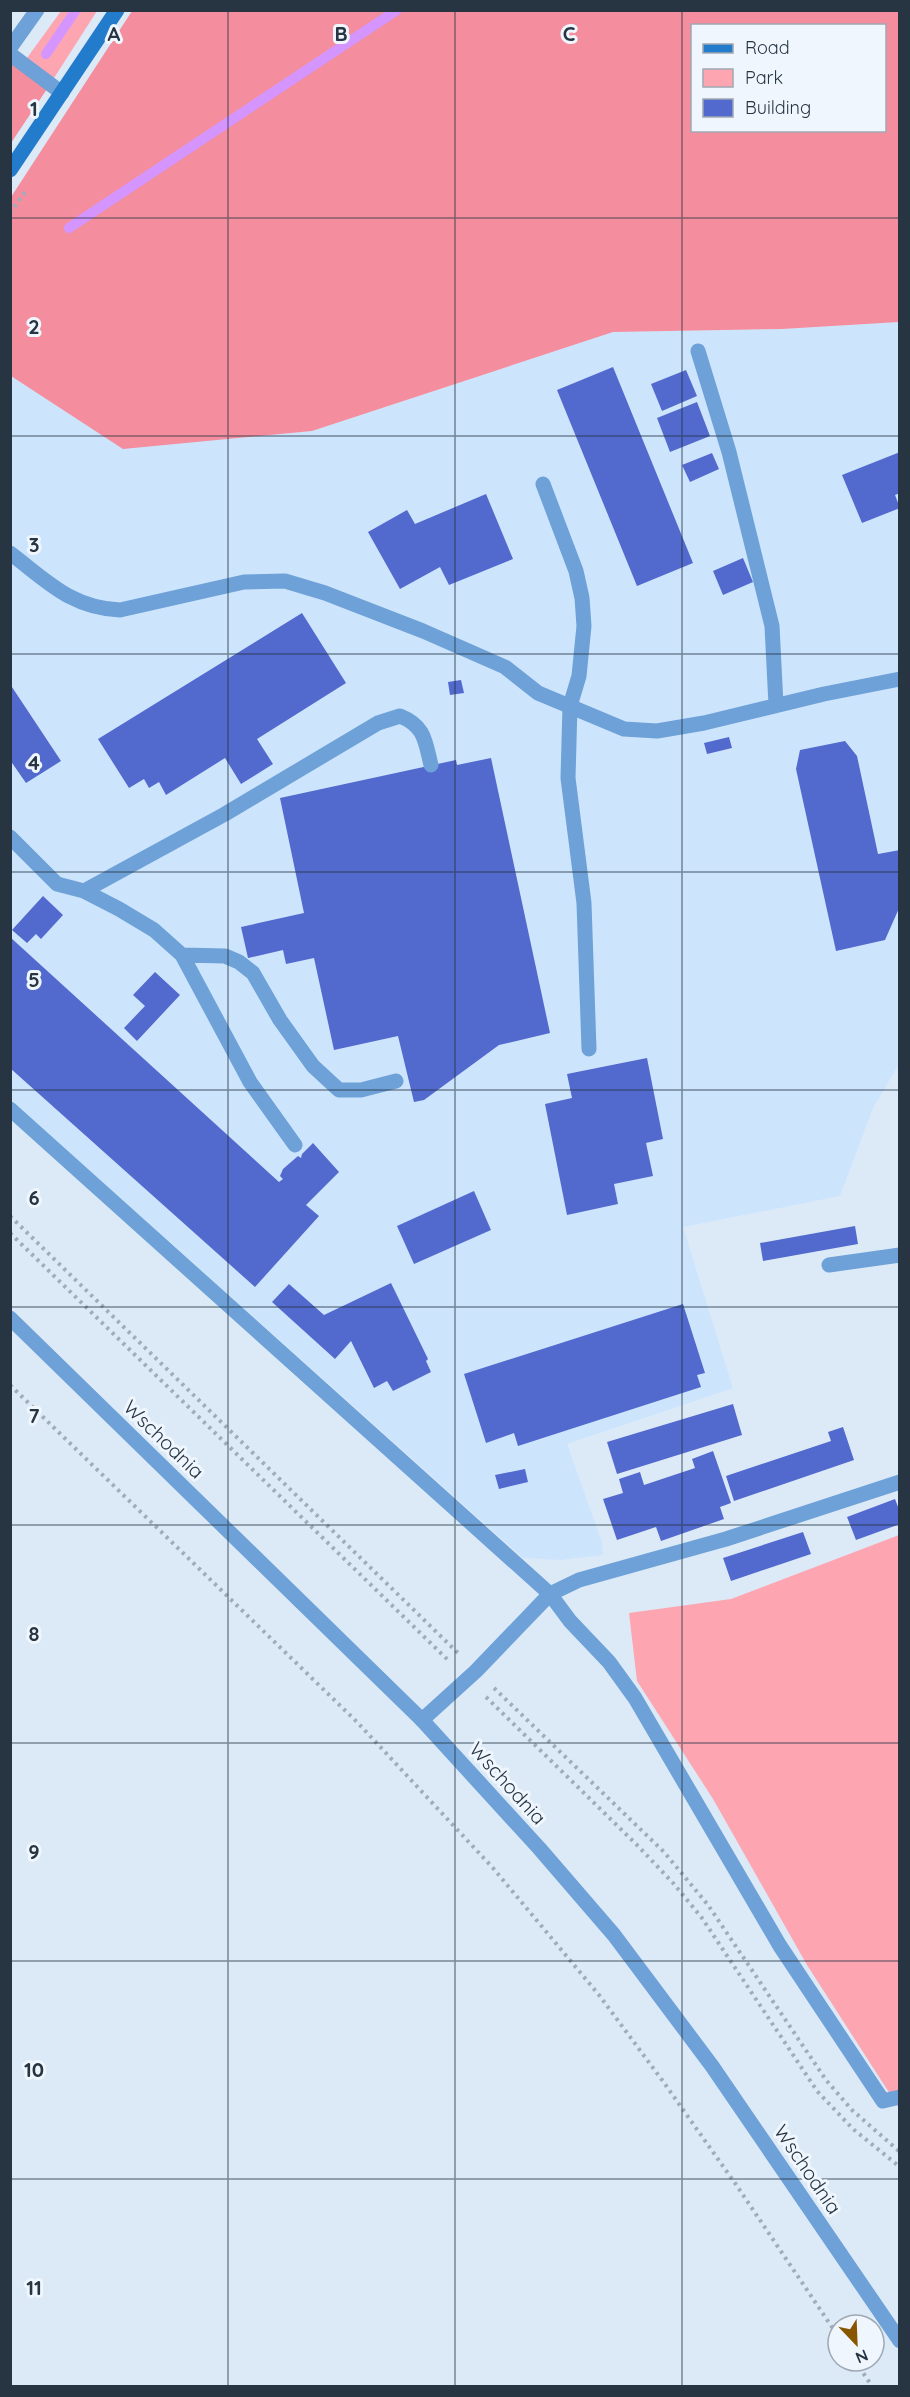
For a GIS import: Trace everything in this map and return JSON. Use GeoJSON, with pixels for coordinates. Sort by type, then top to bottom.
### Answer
{"type":"FeatureCollection","features":[{"type":"Feature","properties":{"kind":"main road"},"geometry":{"type":"LineString","coordinates":[[10,170],[117,10]]}},
{"type":"Feature","properties":{"kind":"street"},"geometry":{"type":"LineString","coordinates":[[10,48],[37,10]]}},
{"type":"Feature","properties":{"kind":"street"},"geometry":{"type":"LineString","coordinates":[[10,54],[62,93]]}},
{"type":"Feature","properties":{"kind":"street"},"geometry":{"type":"LineString","coordinates":[[698,351],[729,452],[772,626],[776,705]]}},
{"type":"Feature","properties":{"kind":"street"},"geometry":{"type":"LineString","coordinates":[[543,484],[576,571],[582,598],[584,626],[579,676],[570,706],[568,778],[584,903],[589,1049]]}},
{"type":"Feature","properties":{"kind":"street"},"geometry":{"type":"LineString","coordinates":[[10,553],[61,594],[85,605],[103,609],[120,610],[244,582],[285,581],[325,593],[434,635],[505,668],[538,693],[624,729],[657,731],[900,679]]}},
{"type":"Feature","properties":{"kind":"street"},"geometry":{"type":"LineString","coordinates":[[84,891],[215,820],[378,723],[399,716],[411,721],[422,732],[431,765]]}},
{"type":"Feature","properties":{"kind":"street"},"geometry":{"type":"LineString","coordinates":[[10,837],[57,884],[84,891],[120,909],[154,930],[183,955],[250,1082],[295,1145]]}},
{"type":"Feature","properties":{"kind":"street"},"geometry":{"type":"LineString","coordinates":[[183,955],[225,956],[239,962],[253,973],[280,1020],[313,1066],[339,1090],[360,1090],[396,1081]]}},
{"type":"Feature","properties":{"kind":"street"},"geometry":{"type":"LineString","coordinates":[[10,1109],[550,1594],[570,1621],[609,1662],[635,1698],[780,1946],[883,2100],[900,2097]]}},
{"type":"Feature","properties":{"kind":"street"},"geometry":{"type":"LineString","coordinates":[[829,1264],[900,1255]]}},
{"type":"Feature","properties":{"kind":"street","name":"Wschodnia"},"geometry":{"type":"LineString","coordinates":[[10,1318],[422,1720],[539,1848],[614,1935],[712,2066],[900,2341]]}},
{"type":"Feature","properties":{"kind":"street"},"geometry":{"type":"LineString","coordinates":[[422,1720],[476,1671],[550,1594],[579,1580],[726,1539],[900,1482]]}},
{"type":"Feature","properties":{"kind":"path"},"geometry":{"type":"LineString","coordinates":[[10,1385],[357,1722],[493,1868],[599,1995],[737,2186],[826,2318]]}},
{"type":"Feature","properties":{"kind":"path"},"geometry":{"type":"LineString","coordinates":[[863,2373],[872,2386]]}},
{"type":"Feature","properties":{"kind":"shaded area"},"geometry":{"type":"Polygon","coordinates":[[[132,11],[899,11],[899,322],[782,329],[613,332],[312,431],[123,449],[11,376],[11,197],[132,11]]]}},
{"type":"Feature","properties":{"kind":"shaded area"},"geometry":{"type":"Polygon","coordinates":[[[11,63],[47,89],[11,143],[11,63]]]}},
{"type":"Feature","properties":{"kind":"shaded area"},"geometry":{"type":"Polygon","coordinates":[[[899,322],[899,1064],[873,1108],[840,1196],[683,1227],[733,1388],[567,1444],[602,1542],[603,1555],[561,1560],[523,1558],[11,1100],[11,376],[124,448],[312,431],[613,332],[782,329],[899,322]]]}},
{"type":"Feature","properties":{"kind":"green space"},"geometry":{"type":"Polygon","coordinates":[[[61,11],[97,11],[47,89],[19,69],[61,11]]]}},
{"type":"Feature","properties":{"kind":"green space"},"geometry":{"type":"Polygon","coordinates":[[[899,1535],[899,2108],[807,1965],[713,1799],[637,1681],[629,1613],[731,1599],[899,1535]]]}},
{"type":"Feature","properties":{"kind":"building"},"geometry":{"type":"Polygon","coordinates":[[[613,367],[693,563],[637,586],[557,390],[613,367]]]}},
{"type":"Feature","properties":{"kind":"building"},"geometry":{"type":"Polygon","coordinates":[[[686,370],[697,396],[662,411],[651,384],[686,370]]]}},
{"type":"Feature","properties":{"kind":"building"},"geometry":{"type":"Polygon","coordinates":[[[697,402],[710,436],[670,452],[657,418],[697,402]]]}},
{"type":"Feature","properties":{"kind":"building"},"geometry":{"type":"Polygon","coordinates":[[[900,452],[900,493],[895,495],[900,508],[862,523],[842,475],[900,452]]]}},
{"type":"Feature","properties":{"kind":"building"},"geometry":{"type":"Polygon","coordinates":[[[712,453],[719,469],[690,482],[682,465],[712,453]]]}},
{"type":"Feature","properties":{"kind":"building"},"geometry":{"type":"Polygon","coordinates":[[[486,494],[513,559],[449,585],[440,567],[400,589],[368,532],[407,510],[415,524],[486,494]]]}},
{"type":"Feature","properties":{"kind":"building"},"geometry":{"type":"Polygon","coordinates":[[[743,558],[753,582],[723,595],[713,571],[743,558]]]}},
{"type":"Feature","properties":{"kind":"building"},"geometry":{"type":"Polygon","coordinates":[[[302,613],[346,683],[257,739],[273,764],[241,784],[225,758],[166,795],[159,782],[149,788],[144,779],[129,788],[98,739],[302,613]]]}},
{"type":"Feature","properties":{"kind":"building"},"geometry":{"type":"Polygon","coordinates":[[[461,680],[464,693],[450,695],[448,682],[461,680]]]}},
{"type":"Feature","properties":{"kind":"building"},"geometry":{"type":"Polygon","coordinates":[[[10,684],[61,761],[26,783],[10,760],[10,684]]]}},
{"type":"Feature","properties":{"kind":"building"},"geometry":{"type":"Polygon","coordinates":[[[729,737],[732,748],[707,754],[704,743],[729,737]]]}},
{"type":"Feature","properties":{"kind":"building"},"geometry":{"type":"Polygon","coordinates":[[[845,741],[857,756],[878,854],[900,850],[900,906],[885,940],[836,951],[796,769],[800,750],[845,741]]]}},
{"type":"Feature","properties":{"kind":"building"},"geometry":{"type":"Polygon","coordinates":[[[491,758],[550,1033],[499,1045],[424,1100],[414,1102],[398,1036],[334,1050],[314,958],[286,964],[283,950],[248,958],[241,927],[304,913],[280,798],[456,760],[457,765],[491,758]]]}},
{"type":"Feature","properties":{"kind":"building"},"geometry":{"type":"Polygon","coordinates":[[[43,896],[63,915],[41,939],[36,934],[27,943],[12,930],[43,896]]]}},
{"type":"Feature","properties":{"kind":"building"},"geometry":{"type":"Polygon","coordinates":[[[10,937],[279,1182],[283,1179],[280,1176],[283,1169],[298,1156],[301,1158],[313,1143],[339,1172],[306,1205],[319,1216],[255,1287],[10,1068],[10,937]]]}},
{"type":"Feature","properties":{"kind":"building"},"geometry":{"type":"Polygon","coordinates":[[[155,972],[180,995],[137,1041],[124,1028],[145,1006],[133,995],[155,972]]]}},
{"type":"Feature","properties":{"kind":"building"},"geometry":{"type":"Polygon","coordinates":[[[647,1058],[663,1139],[646,1143],[653,1176],[614,1184],[618,1204],[567,1215],[545,1104],[572,1098],[567,1074],[647,1058]]]}},
{"type":"Feature","properties":{"kind":"building"},"geometry":{"type":"Polygon","coordinates":[[[474,1191],[491,1230],[414,1264],[397,1226],[474,1191]]]}},
{"type":"Feature","properties":{"kind":"building"},"geometry":{"type":"Polygon","coordinates":[[[855,1226],[858,1244],[763,1261],[760,1243],[855,1226]]]}},
{"type":"Feature","properties":{"kind":"building"},"geometry":{"type":"Polygon","coordinates":[[[391,1283],[428,1359],[426,1361],[431,1372],[393,1391],[387,1381],[374,1388],[351,1341],[335,1359],[272,1302],[289,1284],[324,1315],[391,1283]]]}},
{"type":"Feature","properties":{"kind":"building"},"geometry":{"type":"Polygon","coordinates":[[[683,1304],[705,1373],[697,1375],[701,1387],[518,1446],[514,1433],[486,1443],[464,1374],[683,1304]]]}},
{"type":"Feature","properties":{"kind":"building"},"geometry":{"type":"Polygon","coordinates":[[[733,1404],[742,1435],[617,1474],[607,1442],[733,1404]]]}},
{"type":"Feature","properties":{"kind":"building"},"geometry":{"type":"Polygon","coordinates":[[[843,1427],[854,1460],[734,1501],[726,1476],[831,1441],[828,1432],[843,1427]]]}},
{"type":"Feature","properties":{"kind":"building"},"geometry":{"type":"Polygon","coordinates":[[[713,1451],[731,1503],[720,1507],[724,1519],[661,1541],[656,1527],[617,1540],[603,1499],[623,1493],[619,1479],[640,1472],[644,1485],[695,1468],[692,1459],[713,1451]]]}},
{"type":"Feature","properties":{"kind":"building"},"geometry":{"type":"Polygon","coordinates":[[[525,1469],[528,1482],[499,1489],[495,1475],[525,1469]]]}},
{"type":"Feature","properties":{"kind":"building"},"geometry":{"type":"Polygon","coordinates":[[[895,1499],[900,1512],[900,1524],[856,1540],[847,1517],[895,1499]]]}},
{"type":"Feature","properties":{"kind":"building"},"geometry":{"type":"Polygon","coordinates":[[[803,1532],[811,1554],[731,1581],[723,1558],[803,1532]]]}},
{"type":"Feature","properties":{"kind":"waterway"},"geometry":{"type":"LineString","coordinates":[[46,54],[76,10]]}},
{"type":"Feature","properties":{"kind":"waterway"},"geometry":{"type":"LineString","coordinates":[[69,228],[397,10]]}}]}
